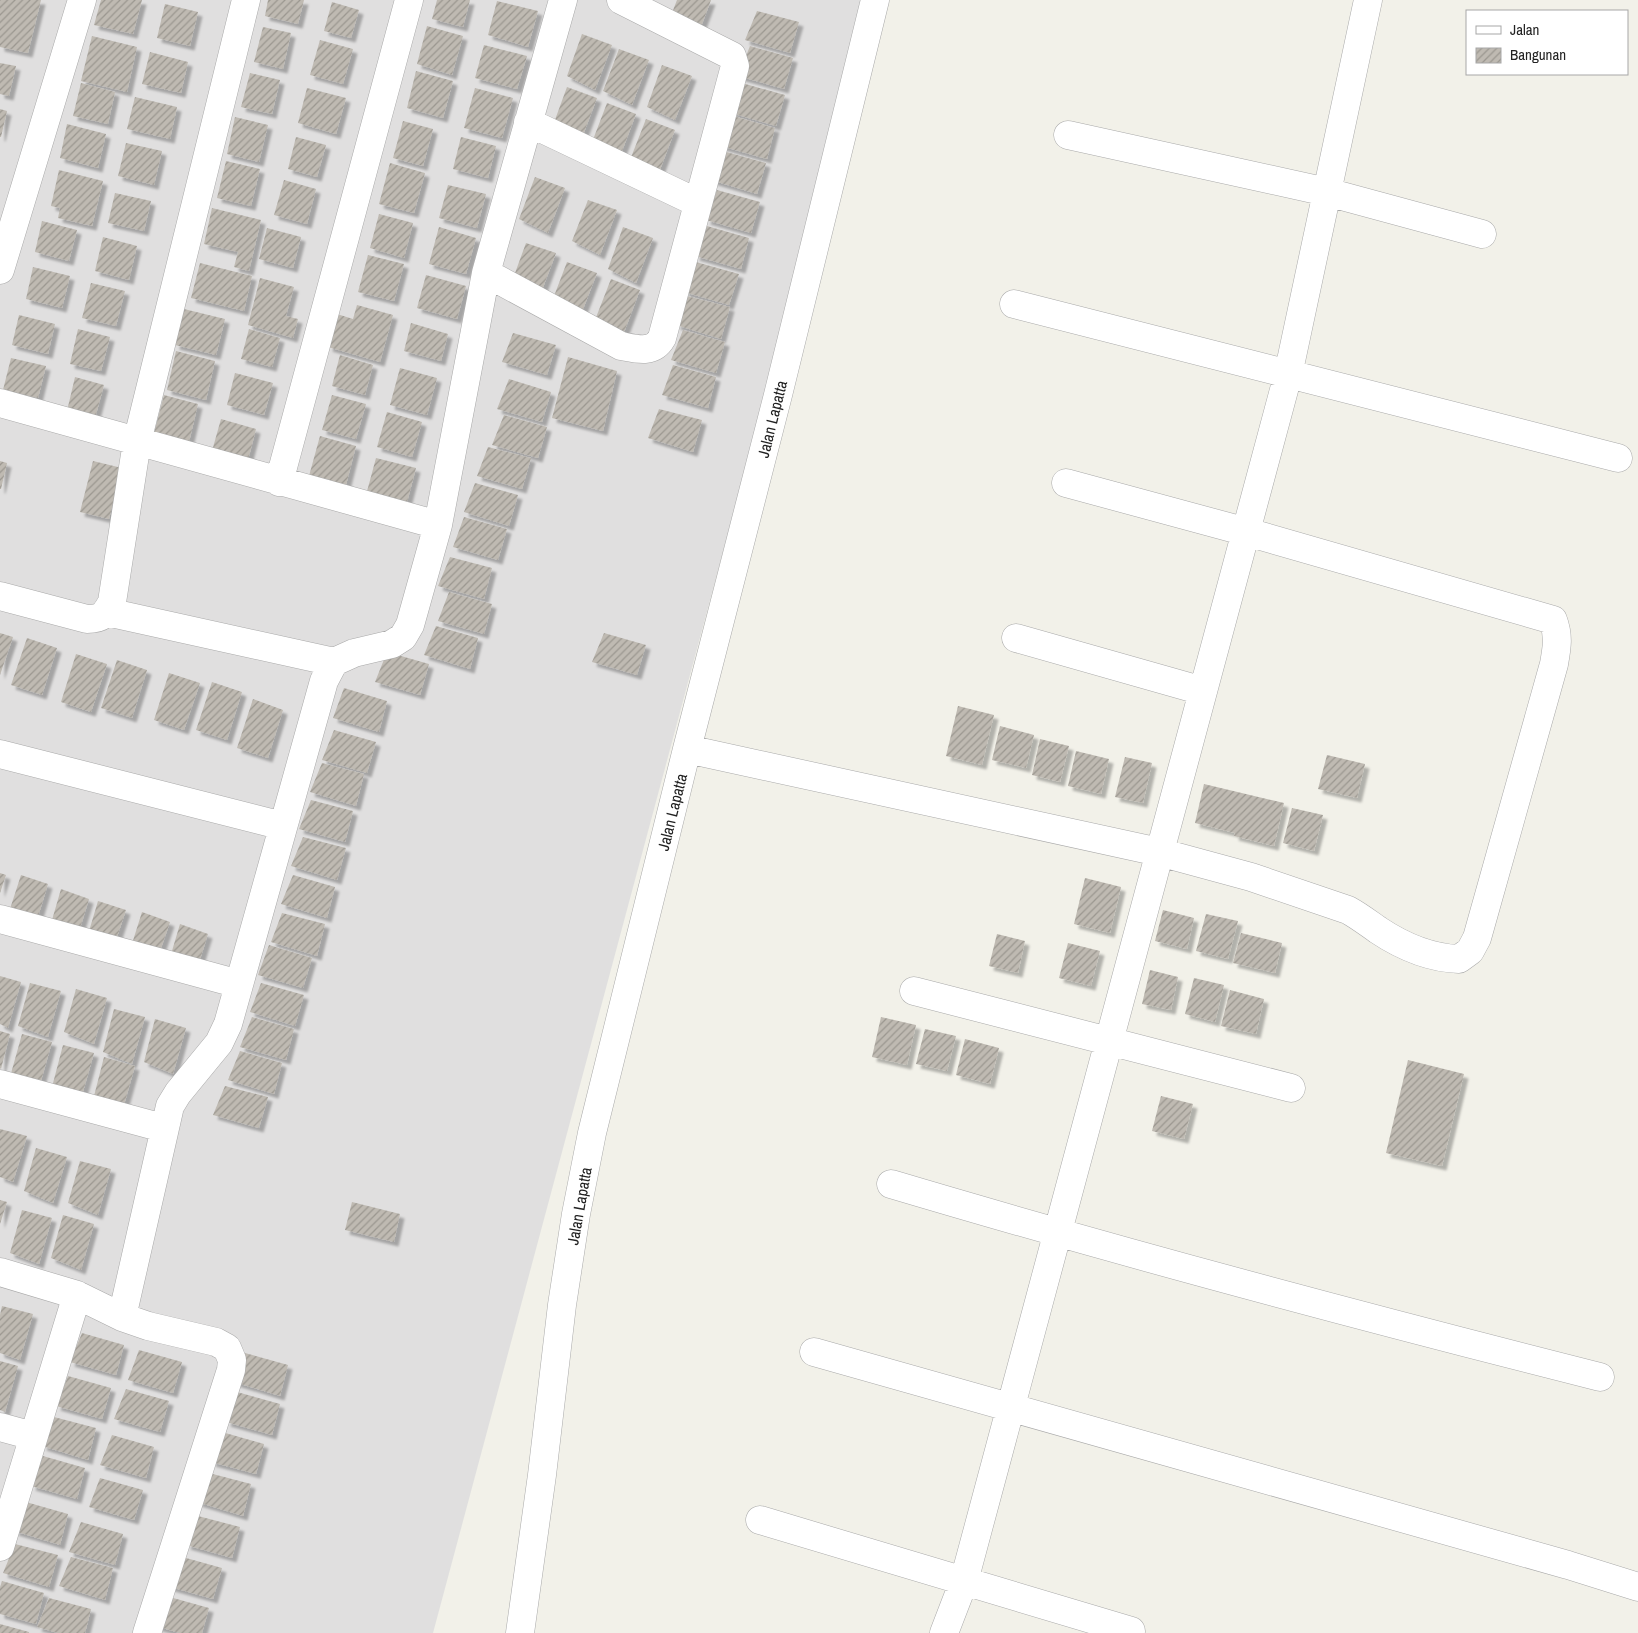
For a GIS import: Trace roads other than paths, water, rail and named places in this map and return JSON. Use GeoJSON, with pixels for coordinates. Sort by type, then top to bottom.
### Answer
{"type":"FeatureCollection","features":[{"type":"Feature","properties":{"kind":"street"},"geometry":{"type":"LineString","coordinates":[[0,270],[82,0]]}},
{"type":"Feature","properties":{"kind":"street"},"geometry":{"type":"LineString","coordinates":[[0,596],[87,619],[97,619],[107,612],[112,602],[137,442],[246,0]]}},
{"type":"Feature","properties":{"kind":"street"},"geometry":{"type":"LineString","coordinates":[[279,482],[409,0]]}},
{"type":"Feature","properties":{"kind":"street"},"geometry":{"type":"LineString","coordinates":[[107,612],[334,662],[354,653],[392,644],[403,637],[410,625],[438,524],[486,273],[564,0]]}},
{"type":"Feature","properties":{"kind":"street"},"geometry":{"type":"LineString","coordinates":[[486,273],[621,346],[643,350],[653,348],[662,338],[735,61],[732,56],[621,0]]}},
{"type":"Feature","properties":{"kind":"street","name":"Jalan Lapatta"},"geometry":{"type":"LineString","coordinates":[[520,1633],[542,1475],[562,1305],[576,1214],[592,1133],[687,749],[776,404],[875,0]]}},
{"type":"Feature","properties":{"kind":"street"},"geometry":{"type":"LineString","coordinates":[[944,1633],[964,1581],[1158,852],[1247,532],[1288,375],[1368,0]]}},
{"type":"Feature","properties":{"kind":"street"},"geometry":{"type":"LineString","coordinates":[[528,122],[698,204]]}},
{"type":"Feature","properties":{"kind":"street"},"geometry":{"type":"LineString","coordinates":[[1068,135],[1327,192],[1482,234]]}},
{"type":"Feature","properties":{"kind":"street"},"geometry":{"type":"LineString","coordinates":[[1014,304],[1618,458]]}},
{"type":"Feature","properties":{"kind":"street"},"geometry":{"type":"LineString","coordinates":[[0,403],[279,482],[438,524]]}},
{"type":"Feature","properties":{"kind":"street"},"geometry":{"type":"LineString","coordinates":[[687,749],[1158,852],[1252,877],[1348,910],[1403,945],[1430,954],[1459,959],[1470,951],[1477,938],[1554,664],[1558,644],[1553,620],[1247,532],[1066,483]]}},
{"type":"Feature","properties":{"kind":"street"},"geometry":{"type":"LineString","coordinates":[[1016,638],[1203,691]]}},
{"type":"Feature","properties":{"kind":"street"},"geometry":{"type":"LineString","coordinates":[[122,1317],[170,1106],[178,1093],[219,1043],[228,1024],[324,681],[334,662]]}},
{"type":"Feature","properties":{"kind":"street"},"geometry":{"type":"LineString","coordinates":[[0,754],[283,826]]}},
{"type":"Feature","properties":{"kind":"street"},"geometry":{"type":"LineString","coordinates":[[0,919],[240,984]]}},
{"type":"Feature","properties":{"kind":"street"},"geometry":{"type":"LineString","coordinates":[[914,991],[1291,1088]]}},
{"type":"Feature","properties":{"kind":"street"},"geometry":{"type":"LineString","coordinates":[[0,1084],[164,1128]]}},
{"type":"Feature","properties":{"kind":"street"},"geometry":{"type":"LineString","coordinates":[[891,1184],[1056,1233],[1368,1318],[1600,1377]]}},
{"type":"Feature","properties":{"kind":"street"},"geometry":{"type":"LineString","coordinates":[[0,1272],[77,1295],[122,1317],[148,1326],[216,1342],[227,1348],[232,1360],[231,1370],[147,1633]]}},
{"type":"Feature","properties":{"kind":"street"},"geometry":{"type":"LineString","coordinates":[[0,1547],[77,1295]]}},
{"type":"Feature","properties":{"kind":"street"},"geometry":{"type":"LineString","coordinates":[[814,1352],[1568,1565],[1638,1587]]}},
{"type":"Feature","properties":{"kind":"street"},"geometry":{"type":"LineString","coordinates":[[0,1428],[33,1436]]}},
{"type":"Feature","properties":{"kind":"street"},"geometry":{"type":"LineString","coordinates":[[760,1520],[1131,1631]]}}]}
